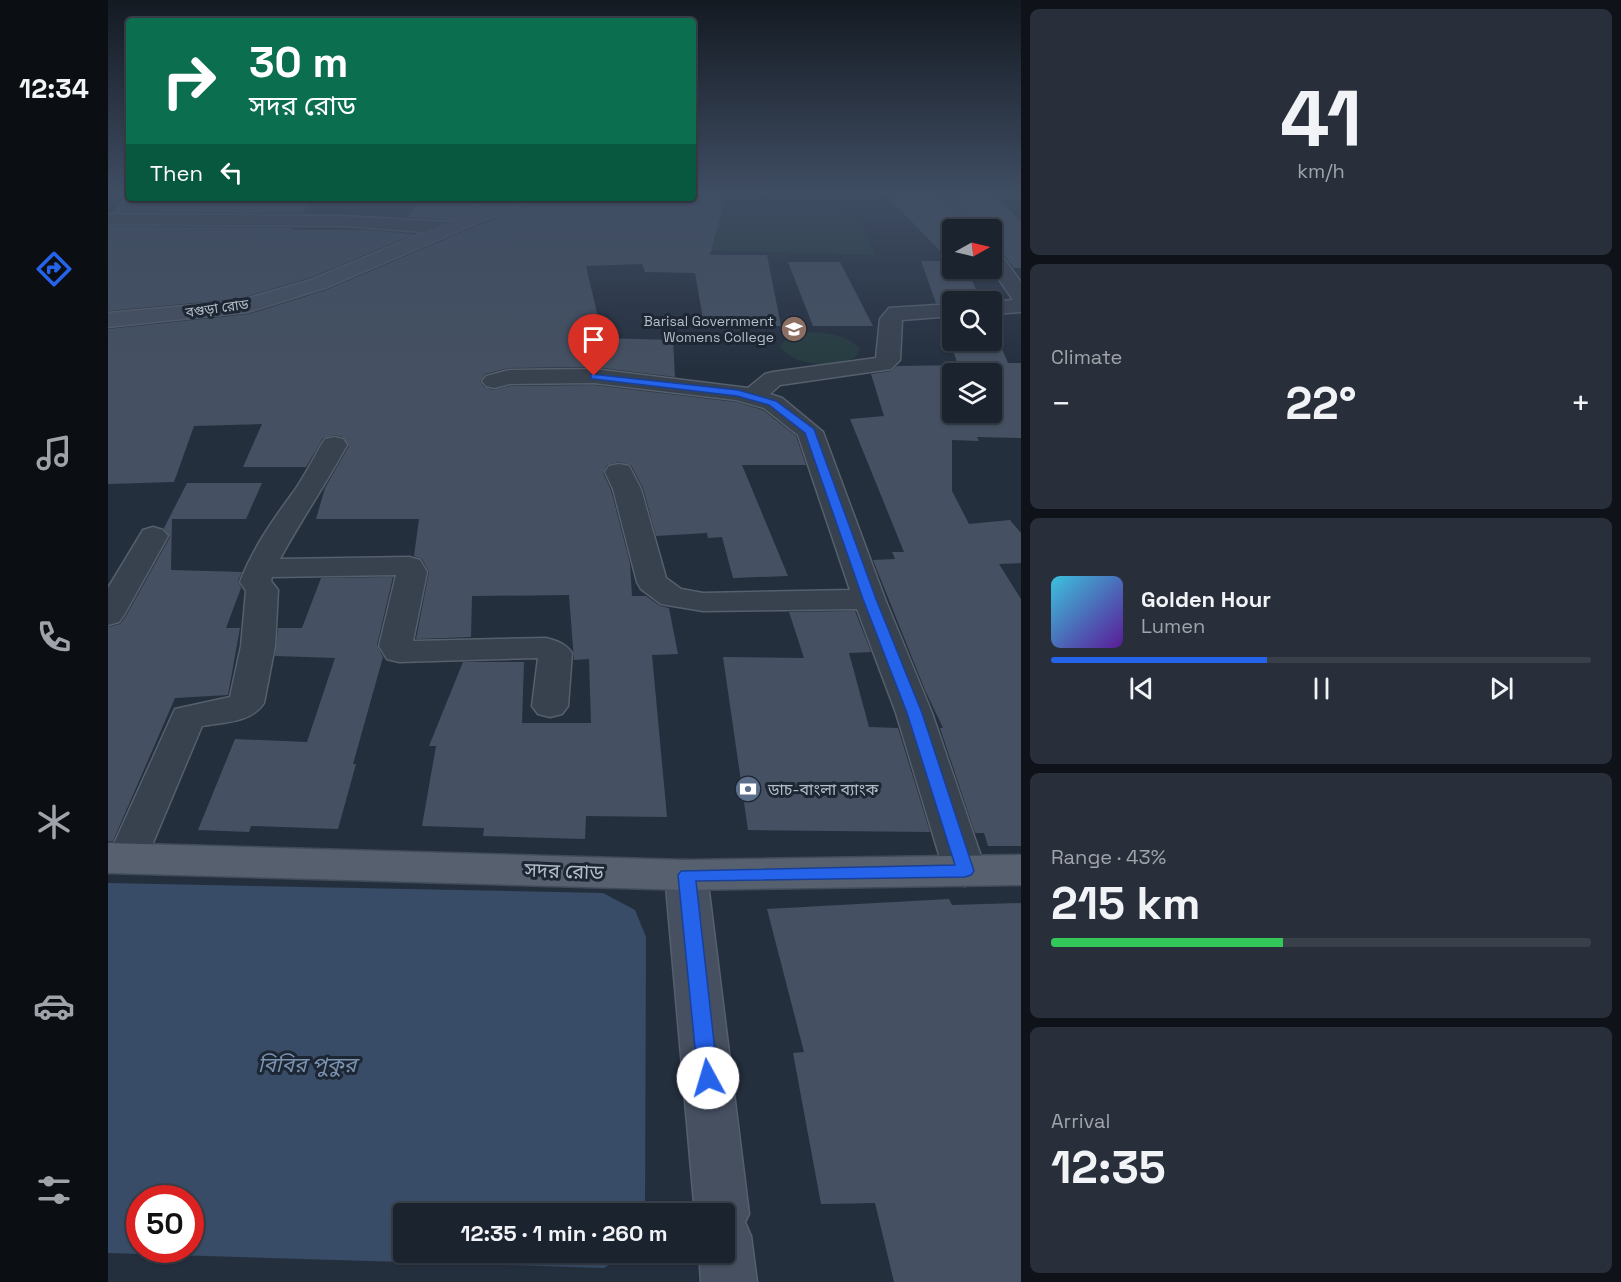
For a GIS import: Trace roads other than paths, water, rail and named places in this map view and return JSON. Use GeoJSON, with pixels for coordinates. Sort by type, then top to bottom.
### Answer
{"type":"FeatureCollection","features":[{"type":"Feature","properties":{"kind":"main road","name":"বগুড়া রোড"},"geometry":{"type":"LineString","coordinates":[[108,320],[240,307],[318,285],[397,251]]}},
{"type":"Feature","properties":{"kind":"main road","name":"সদর রোড"},"geometry":{"type":"LineString","coordinates":[[118,858],[687,875],[1021,870]]}},
{"type":"Feature","properties":{"kind":"main road"},"geometry":{"type":"LineString","coordinates":[[687,875],[721,1203]]}},
{"type":"Feature","properties":{"kind":"main road"},"geometry":{"type":"LineString","coordinates":[[727,1263],[729,1282]]}},
{"type":"Feature","properties":{"kind":"street"},"geometry":{"type":"LineString","coordinates":[[1002,270],[1021,297]]}},
{"type":"Feature","properties":{"kind":"street"},"geometry":{"type":"LineString","coordinates":[[1002,307],[1021,306]]}},
{"type":"Feature","properties":{"kind":"street"},"geometry":{"type":"LineString","coordinates":[[752,397],[773,379],[884,364],[888,360],[891,319],[897,313],[942,311]]}},
{"type":"Feature","properties":{"kind":"street"},"geometry":{"type":"LineString","coordinates":[[494,381],[509,377],[594,376],[738,393],[773,403],[810,432],[914,713],[965,871]]}},
{"type":"Feature","properties":{"kind":"street"},"geometry":{"type":"LineString","coordinates":[[118,858],[188,717],[235,709],[246,703],[258,646],[262,590],[255,582],[260,568],[290,514],[305,496],[334,445]]}},
{"type":"Feature","properties":{"kind":"street"},"geometry":{"type":"LineString","coordinates":[[619,472],[627,489],[652,582],[672,597],[702,602],[870,599]]}},
{"type":"Feature","properties":{"kind":"street"},"geometry":{"type":"LineString","coordinates":[[108,615],[153,536]]}},
{"type":"Feature","properties":{"kind":"street"},"geometry":{"type":"LineString","coordinates":[[260,568],[409,566],[412,572],[396,646],[399,652],[546,648],[555,653],[550,706]]}},
{"type":"Feature","properties":{"kind":"water","name":"বিবির পুকুর"},"geometry":{"type":"Polygon","coordinates":[[[108,883],[603,893],[635,910],[646,937],[645,1203],[393,1203],[393,1262],[204,1256],[204,1185],[126,1185],[126,1254],[108,1253],[108,883]]]}},
{"type":"Feature","properties":{"kind":"water","name":"বিবির পুকুর"},"geometry":{"type":"Polygon","coordinates":[[[439,1263],[612,1263],[604,1268],[439,1263]]]}},
{"type":"Feature","properties":{"kind":"place","name":"Barisal Government Womens College"},"geometry":{"type":"Point","coordinates":[794,329]}},
{"type":"Feature","properties":{"kind":"place","name":"ডাচ-বাংলা ব্যাংক"},"geometry":{"type":"Point","coordinates":[748,789]}}]}
